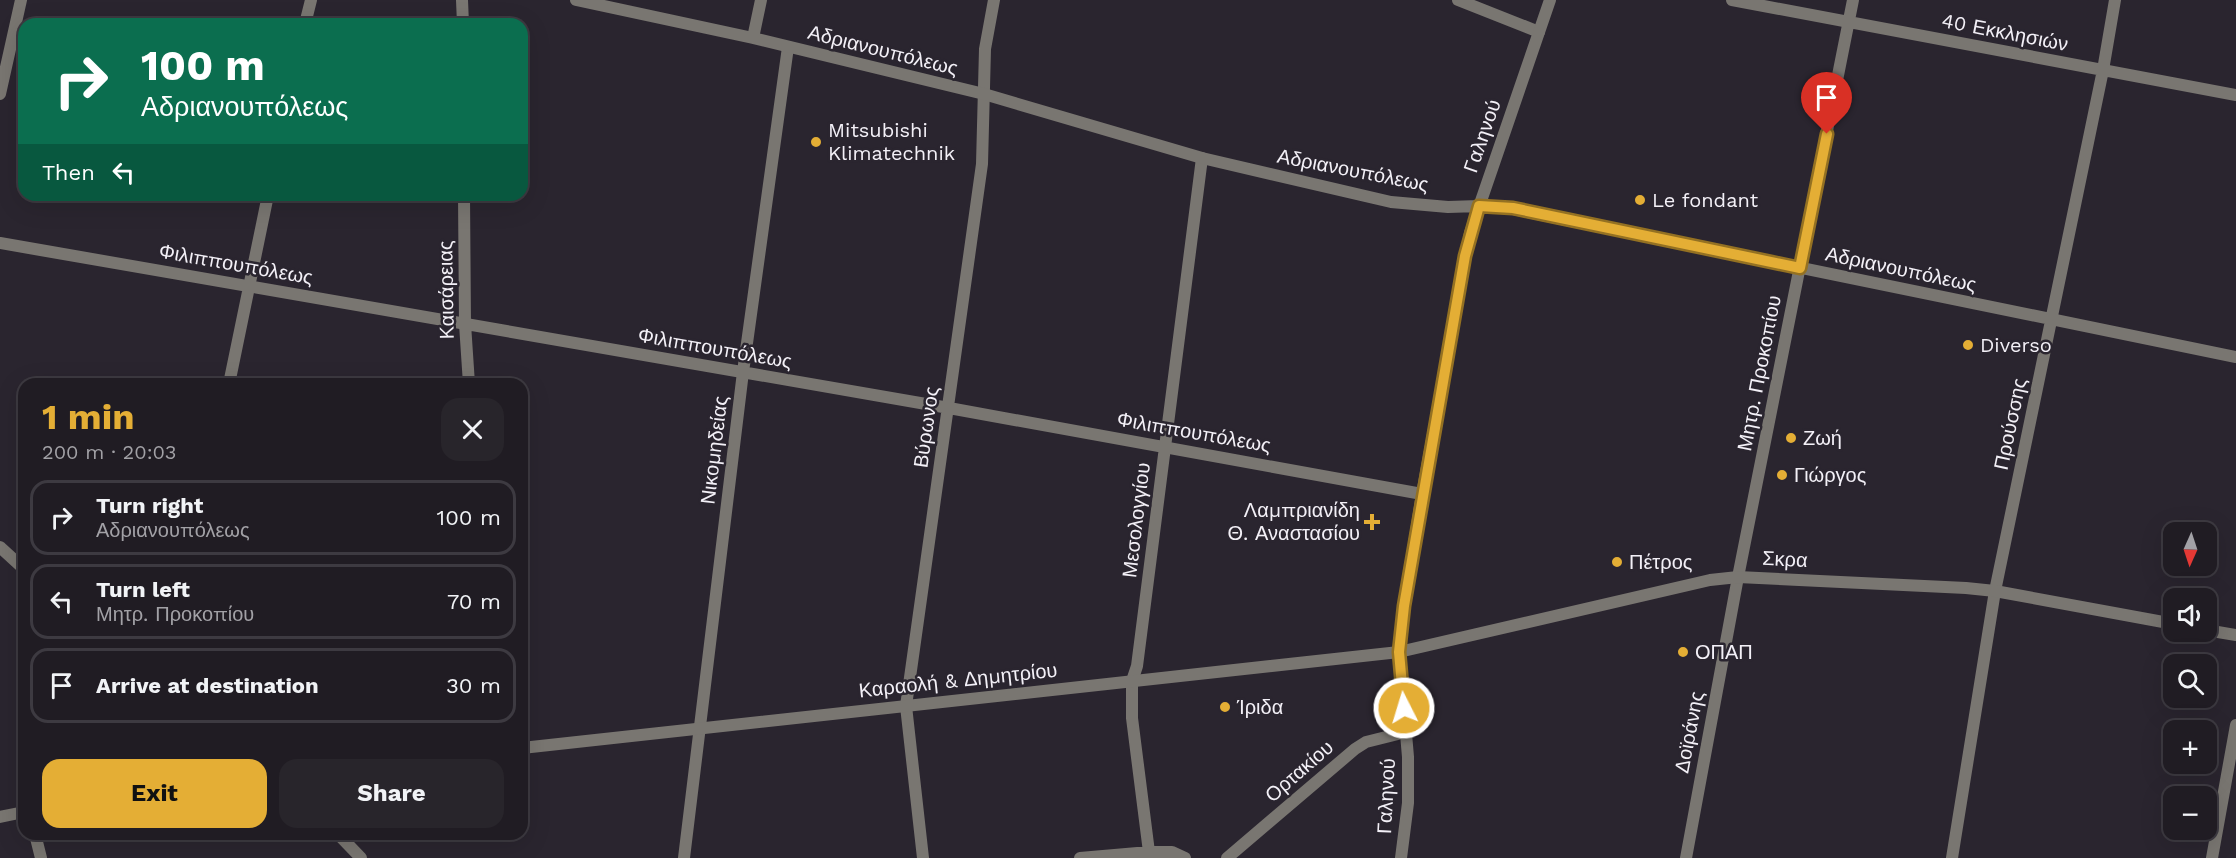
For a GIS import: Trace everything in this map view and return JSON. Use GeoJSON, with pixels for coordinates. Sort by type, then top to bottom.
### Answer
{"type":"FeatureCollection","features":[{"type":"Feature","properties":{"kind":"street"},"geometry":{"type":"LineString","coordinates":[[0,94],[21,0]]}},
{"type":"Feature","properties":{"kind":"street"},"geometry":{"type":"LineString","coordinates":[[306,18],[310,0]]}},
{"type":"Feature","properties":{"kind":"street"},"geometry":{"type":"LineString","coordinates":[[462,0],[463,18]]}},
{"type":"Feature","properties":{"kind":"street","name":"Αδριανουπόλεως"},"geometry":{"type":"LineString","coordinates":[[576,0],[753,38],[984,94],[1202,158],[1390,202],[1448,207],[1513,208],[2236,357]]}},
{"type":"Feature","properties":{"kind":"street"},"geometry":{"type":"LineString","coordinates":[[753,38],[761,0]]}},
{"type":"Feature","properties":{"kind":"street","name":"Βύρωνος"},"geometry":{"type":"LineString","coordinates":[[923,858],[906,706],[982,164],[985,49],[994,0]]}},
{"type":"Feature","properties":{"kind":"street"},"geometry":{"type":"LineString","coordinates":[[1458,0],[1539,32]]}},
{"type":"Feature","properties":{"kind":"street","name":"Γαληνού"},"geometry":{"type":"LineString","coordinates":[[1401,858],[1408,803],[1406,732],[1399,652],[1422,494],[1465,256],[1479,206],[1550,0]]}},
{"type":"Feature","properties":{"kind":"street","name":"40 Εκκλησιών"},"geometry":{"type":"LineString","coordinates":[[1732,0],[2236,95]]}},
{"type":"Feature","properties":{"kind":"street","name":"Μητρ. Προκοπίου"},"geometry":{"type":"LineString","coordinates":[[1738,577],[1853,0]]}},
{"type":"Feature","properties":{"kind":"street","name":"Προύσσης"},"geometry":{"type":"LineString","coordinates":[[1952,858],[1995,591],[2103,70],[2115,0]]}},
{"type":"Feature","properties":{"kind":"street","name":"Νικομηδείας"},"geometry":{"type":"LineString","coordinates":[[684,858],[743,372],[788,47]]}},
{"type":"Feature","properties":{"kind":"street","name":"Μεσολογγίου"},"geometry":{"type":"LineString","coordinates":[[1149,852],[1132,718],[1132,681],[1137,666],[1202,158]]}},
{"type":"Feature","properties":{"kind":"street"},"geometry":{"type":"LineString","coordinates":[[230,378],[267,201]]}},
{"type":"Feature","properties":{"kind":"street","name":"Καισάρειας"},"geometry":{"type":"LineString","coordinates":[[464,201],[465,324],[469,378]]}},
{"type":"Feature","properties":{"kind":"street","name":"Φιλιππουπόλεως"},"geometry":{"type":"LineString","coordinates":[[0,243],[949,408],[1422,494]]}},
{"type":"Feature","properties":{"kind":"street"},"geometry":{"type":"LineString","coordinates":[[0,547],[18,564]]}},
{"type":"Feature","properties":{"kind":"street","name":"Σκρα"},"geometry":{"type":"LineString","coordinates":[[1399,652],[1710,580],[1738,577],[1934,585],[1995,591],[2163,622]]}},
{"type":"Feature","properties":{"kind":"street","name":"Δοϊράνης"},"geometry":{"type":"LineString","coordinates":[[1686,858],[1738,577]]}},
{"type":"Feature","properties":{"kind":"street"},"geometry":{"type":"LineString","coordinates":[[2217,632],[2236,635]]}},
{"type":"Feature","properties":{"kind":"street","name":"Καραολή & Δημητρίου"},"geometry":{"type":"LineString","coordinates":[[528,747],[1399,652]]}},
{"type":"Feature","properties":{"kind":"street"},"geometry":{"type":"LineString","coordinates":[[2212,858],[2236,725]]}},
{"type":"Feature","properties":{"kind":"street","name":"Ορτακίου"},"geometry":{"type":"LineString","coordinates":[[1227,858],[1355,749],[1366,742],[1406,732]]}},
{"type":"Feature","properties":{"kind":"street"},"geometry":{"type":"LineString","coordinates":[[0,817],[18,814]]}},
{"type":"Feature","properties":{"kind":"street"},"geometry":{"type":"LineString","coordinates":[[36,840],[40,858]]}},
{"type":"Feature","properties":{"kind":"street"},"geometry":{"type":"LineString","coordinates":[[344,840],[361,858]]}},
{"type":"Feature","properties":{"kind":"street"},"geometry":{"type":"LineString","coordinates":[[1080,858],[1149,852],[1172,852],[1185,858]]}},
{"type":"Feature","properties":{"kind":"place","name":"Mitsubishi Klimatechnik"},"geometry":{"type":"Point","coordinates":[816,142]}},
{"type":"Feature","properties":{"kind":"place","name":"Le fondant"},"geometry":{"type":"Point","coordinates":[1640,200]}},
{"type":"Feature","properties":{"kind":"place","name":"Diverso"},"geometry":{"type":"Point","coordinates":[1968,345]}},
{"type":"Feature","properties":{"kind":"place","name":"Ζωή"},"geometry":{"type":"Point","coordinates":[1791,438]}},
{"type":"Feature","properties":{"kind":"place","name":"Γιώργος"},"geometry":{"type":"Point","coordinates":[1782,475]}},
{"type":"Feature","properties":{"kind":"place","name":"Λαμπριανίδη Θ. Αναστασίου"},"geometry":{"type":"Point","coordinates":[1372,522]}},
{"type":"Feature","properties":{"kind":"place","name":"Πέτρος"},"geometry":{"type":"Point","coordinates":[1617,562]}},
{"type":"Feature","properties":{"kind":"place","name":"ΟΠΑΠ"},"geometry":{"type":"Point","coordinates":[1683,652]}},
{"type":"Feature","properties":{"kind":"place","name":"Ίριδα"},"geometry":{"type":"Point","coordinates":[1225,707]}},
{"type":"Feature","properties":{"kind":"route"},"geometry":{"type":"LineString","coordinates":[[1404,708],[1399,652],[1404,606],[1465,256],[1479,206],[1513,208],[1800,268],[1827,134]]}}]}
